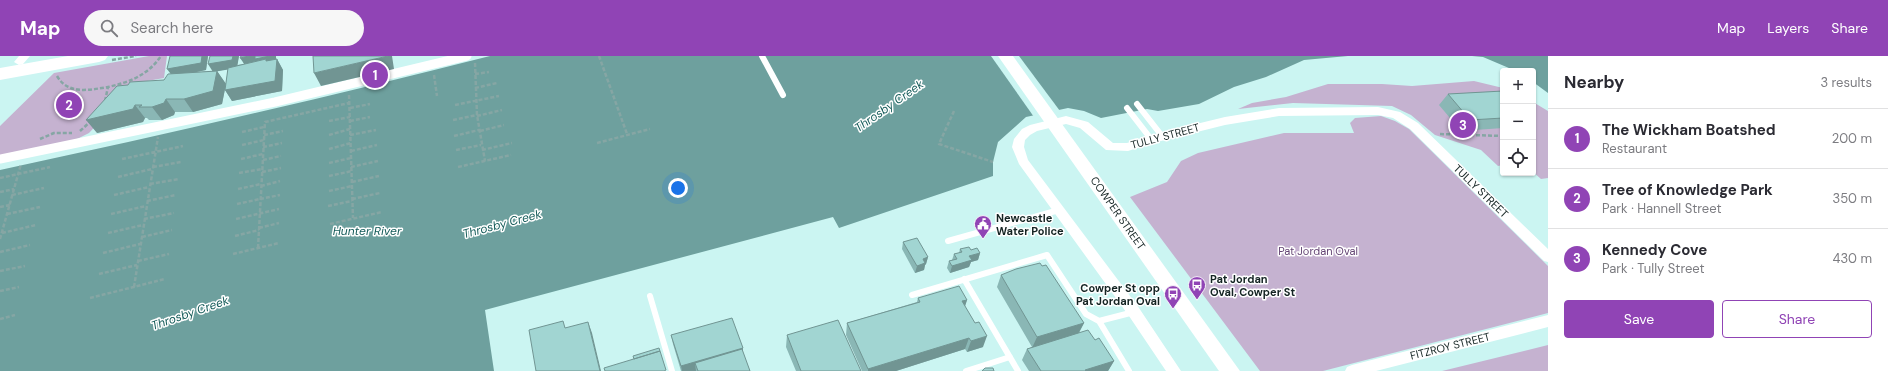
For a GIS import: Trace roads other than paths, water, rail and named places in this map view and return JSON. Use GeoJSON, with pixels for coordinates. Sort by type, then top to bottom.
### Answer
{"type":"FeatureCollection","features":[{"type":"Feature","properties":{"kind":"highway"},"geometry":{"type":"LineString","coordinates":[[0,74],[99,56]]}},
{"type":"Feature","properties":{"kind":"highway"},"geometry":{"type":"LineString","coordinates":[[0,65],[22,59],[53,63]]}},
{"type":"Feature","properties":{"kind":"main road","name":"COWPER STREET"},"geometry":{"type":"LineString","coordinates":[[1005,56],[1104,192],[1230,371]]}},
{"type":"Feature","properties":{"kind":"street"},"geometry":{"type":"LineString","coordinates":[[0,158],[275,102],[467,56]]}},
{"type":"Feature","properties":{"kind":"street","name":"TULLY STREET"},"geometry":{"type":"LineString","coordinates":[[1174,371],[1134,312],[1023,161],[1018,147],[1020,139],[1026,132],[1034,128],[1066,120],[1084,125],[1110,147],[1128,147],[1156,137],[1225,121],[1279,112],[1378,111],[1396,114],[1414,126],[1548,257]]}},
{"type":"Feature","properties":{"kind":"street","name":"FITZROY STREET"},"geometry":{"type":"LineString","coordinates":[[1352,371],[1548,321]]}},
{"type":"Feature","properties":{"kind":"lane"},"geometry":{"type":"LineString","coordinates":[[762,56],[784,95]]}},
{"type":"Feature","properties":{"kind":"lane"},"geometry":{"type":"LineString","coordinates":[[1137,104],[1156,137]]}},
{"type":"Feature","properties":{"kind":"lane"},"geometry":{"type":"LineString","coordinates":[[1127,108],[1156,137]]}},
{"type":"Feature","properties":{"kind":"lane"},"geometry":{"type":"LineString","coordinates":[[948,241],[1059,210]]}},
{"type":"Feature","properties":{"kind":"lane"},"geometry":{"type":"LineString","coordinates":[[912,295],[1047,255],[1086,314],[1099,321],[1129,371]]}},
{"type":"Feature","properties":{"kind":"lane"},"geometry":{"type":"LineString","coordinates":[[964,279],[1018,371]]}},
{"type":"Feature","properties":{"kind":"lane"},"geometry":{"type":"LineString","coordinates":[[650,296],[672,371]]}},
{"type":"Feature","properties":{"kind":"lane"},"geometry":{"type":"LineString","coordinates":[[1099,321],[1134,312]]}},
{"type":"Feature","properties":{"kind":"lane"},"geometry":{"type":"LineString","coordinates":[[966,371],[1010,357]]}},
{"type":"Feature","properties":{"kind":"water","name":"Hunter River"},"geometry":{"type":"Polygon","coordinates":[[[490,56],[1348,56],[1304,60],[1266,77],[1234,87],[1199,104],[1158,111],[1147,109],[1101,118],[1084,111],[1068,108],[1026,117],[998,142],[993,162],[993,176],[839,228],[833,217],[485,310],[494,371],[0,371],[0,170],[246,115],[490,56]]]}},
{"type":"Feature","properties":{"kind":"water"},"geometry":{"type":"Polygon","coordinates":[[[1472,56],[1548,56],[1548,93],[1536,84],[1536,68],[1509,68],[1483,57],[1472,56]]]}},
{"type":"Feature","properties":{"kind":"place","name":"The Wickham Boatshed"},"geometry":{"type":"Point","coordinates":[375,75]}},
{"type":"Feature","properties":{"kind":"place","name":"Tree of Knowledge Park"},"geometry":{"type":"Point","coordinates":[69,105]}},
{"type":"Feature","properties":{"kind":"place","name":"Kennedy Cove"},"geometry":{"type":"Point","coordinates":[1463,125]}},
{"type":"Feature","properties":{"kind":"place","name":"Newcastle Water Police"},"geometry":{"type":"Point","coordinates":[983,239]}},
{"type":"Feature","properties":{"kind":"place","name":"Pat Jordan Oval, Cowper St"},"geometry":{"type":"Point","coordinates":[1197,300]}},
{"type":"Feature","properties":{"kind":"place","name":"Cowper St opp Pat Jordan Oval"},"geometry":{"type":"Point","coordinates":[1173,309]}},
{"type":"Feature","properties":{"kind":"water label","name":"Throsby Creek"},"geometry":{"type":"Point","coordinates":[889,106]}},
{"type":"Feature","properties":{"kind":"water label","name":"Throsby Creek"},"geometry":{"type":"Point","coordinates":[502,224]}},
{"type":"Feature","properties":{"kind":"water label","name":"Throsby Creek"},"geometry":{"type":"Point","coordinates":[190,313]}},
{"type":"Feature","properties":{"kind":"park label","name":"Pat Jordan Oval"},"geometry":{"type":"Point","coordinates":[1318,251]}}]}
